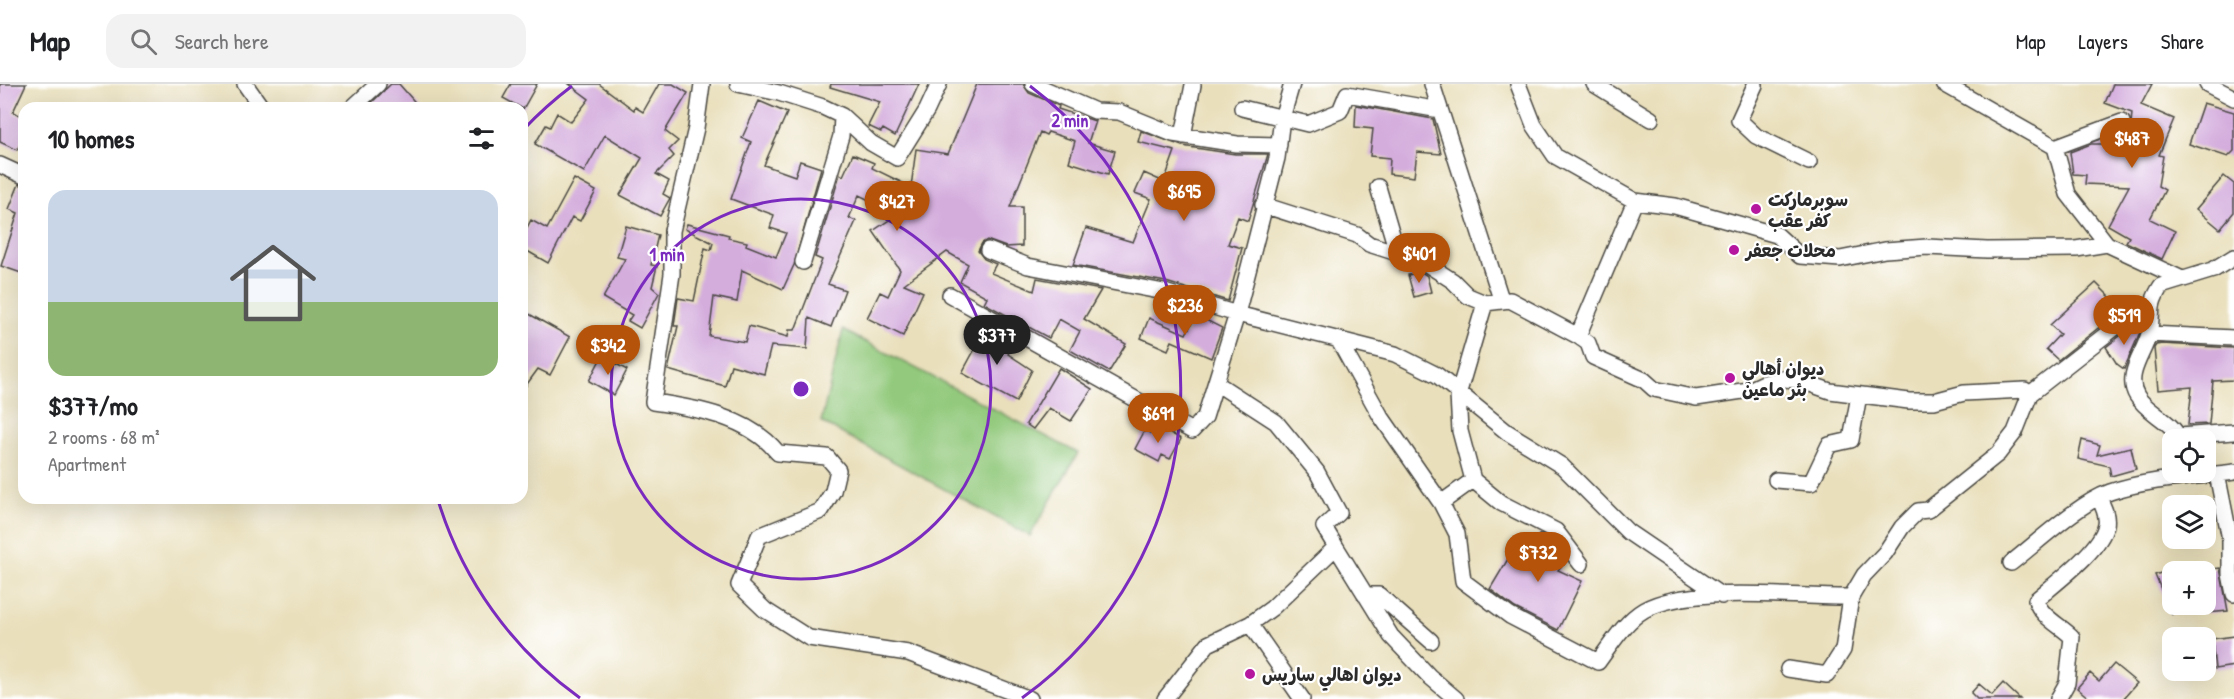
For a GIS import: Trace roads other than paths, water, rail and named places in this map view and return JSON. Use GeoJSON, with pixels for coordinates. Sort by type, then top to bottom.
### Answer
{"type":"FeatureCollection","features":[{"type":"Feature","properties":{"kind":"street"},"geometry":{"type":"LineString","coordinates":[[245,84],[257,102]]}},
{"type":"Feature","properties":{"kind":"street"},"geometry":{"type":"LineString","coordinates":[[358,102],[378,84]]}},
{"type":"Feature","properties":{"kind":"street"},"geometry":{"type":"LineString","coordinates":[[702,84],[696,128],[672,231],[672,274],[653,402],[707,411],[764,436],[778,453],[827,457],[838,470],[833,491],[821,511],[759,536],[739,585],[765,610],[808,638],[908,653],[1030,699]]}},
{"type":"Feature","properties":{"kind":"street"},"geometry":{"type":"LineString","coordinates":[[738,84],[760,86],[824,107],[842,116],[871,143],[897,158],[927,110],[939,84]]}},
{"type":"Feature","properties":{"kind":"street"},"geometry":{"type":"LineString","coordinates":[[1033,84],[1095,111],[1119,112],[1183,136],[1237,144],[1279,145]]}},
{"type":"Feature","properties":{"kind":"street"},"geometry":{"type":"LineString","coordinates":[[1183,136],[1193,84]]}},
{"type":"Feature","properties":{"kind":"street"},"geometry":{"type":"LineString","coordinates":[[950,295],[1192,431],[1205,417],[1238,314],[1279,145],[1282,118],[1292,84]]}},
{"type":"Feature","properties":{"kind":"street"},"geometry":{"type":"LineString","coordinates":[[1432,84],[1501,299]]}},
{"type":"Feature","properties":{"kind":"street"},"geometry":{"type":"LineString","coordinates":[[1518,84],[1534,125],[1555,156],[1635,201],[1685,208],[1777,235],[1800,256],[1840,259],[1885,250],[1927,247],[1987,250],[2076,249],[2107,244]]}},
{"type":"Feature","properties":{"kind":"street"},"geometry":{"type":"LineString","coordinates":[[1594,84],[1651,119]]}},
{"type":"Feature","properties":{"kind":"street"},"geometry":{"type":"LineString","coordinates":[[1768,84],[1763,87],[1754,84],[1739,120],[1756,136],[1809,162]]}},
{"type":"Feature","properties":{"kind":"street"},"geometry":{"type":"LineString","coordinates":[[1944,84],[2055,147],[2068,194],[2107,244],[2182,279]]}},
{"type":"Feature","properties":{"kind":"street"},"geometry":{"type":"LineString","coordinates":[[2207,84],[2234,98]]}},
{"type":"Feature","properties":{"kind":"street"},"geometry":{"type":"LineString","coordinates":[[1242,108],[1308,124],[1340,111],[1347,94],[1440,110]]}},
{"type":"Feature","properties":{"kind":"street"},"geometry":{"type":"LineString","coordinates":[[803,262],[841,136],[842,116]]}},
{"type":"Feature","properties":{"kind":"street"},"geometry":{"type":"LineString","coordinates":[[2055,147],[2122,122]]}},
{"type":"Feature","properties":{"kind":"street"},"geometry":{"type":"LineString","coordinates":[[0,165],[18,173]]}},
{"type":"Feature","properties":{"kind":"street"},"geometry":{"type":"LineString","coordinates":[[1378,187],[1398,255]]}},
{"type":"Feature","properties":{"kind":"street"},"geometry":{"type":"LineString","coordinates":[[1578,336],[1635,201]]}},
{"type":"Feature","properties":{"kind":"street"},"geometry":{"type":"LineString","coordinates":[[1263,205],[1357,235],[1369,244],[1422,261],[1453,281],[1468,296],[1485,303],[1501,299],[1510,300],[1578,336],[1588,343],[1593,357],[1644,380],[1654,388],[1696,398],[1749,390],[1764,383],[1782,379],[1799,380],[1830,391],[1910,401],[1934,401],[1964,393],[2025,390],[2030,394]]}},
{"type":"Feature","properties":{"kind":"street"},"geometry":{"type":"LineString","coordinates":[[988,250],[1028,266],[1124,282],[1395,354],[1437,375],[1458,395],[1507,432],[1562,466],[1628,532],[1722,596]]}},
{"type":"Feature","properties":{"kind":"street"},"geometry":{"type":"LineString","coordinates":[[2170,429],[2137,397],[2132,383],[2149,326],[2151,303],[2161,286],[2213,270],[2234,257]]}},
{"type":"Feature","properties":{"kind":"street"},"geometry":{"type":"LineString","coordinates":[[1485,303],[1458,395],[1460,431],[1473,480],[1501,503],[1556,531],[1581,564]]}},
{"type":"Feature","properties":{"kind":"street"},"geometry":{"type":"LineString","coordinates":[[1788,669],[1827,675],[1843,650],[1851,597],[1864,575],[1885,553],[1902,527],[1918,511],[1928,510],[1998,454],[2015,432],[2030,394],[2131,315],[2149,326],[2234,338]]}},
{"type":"Feature","properties":{"kind":"street"},"geometry":{"type":"LineString","coordinates":[[1339,340],[1380,415],[1441,503],[1457,534],[1463,581],[1510,616],[1598,662],[1643,611],[1681,599],[1794,594],[1851,597]]}},
{"type":"Feature","properties":{"kind":"street"},"geometry":{"type":"LineString","coordinates":[[1216,383],[1276,422],[1317,472],[1339,513],[1324,527],[1365,595],[1391,636],[1429,676],[1456,699]]}},
{"type":"Feature","properties":{"kind":"street"},"geometry":{"type":"LineString","coordinates":[[1776,480],[1811,483],[1829,445],[1851,440],[1859,395]]}},
{"type":"Feature","properties":{"kind":"street"},"geometry":{"type":"LineString","coordinates":[[2216,434],[2234,432]]}},
{"type":"Feature","properties":{"kind":"street"},"geometry":{"type":"LineString","coordinates":[[2234,472],[2217,474],[2230,539],[2230,574],[2234,594]]}},
{"type":"Feature","properties":{"kind":"street"},"geometry":{"type":"LineString","coordinates":[[1441,503],[1473,480]]}},
{"type":"Feature","properties":{"kind":"street"},"geometry":{"type":"LineString","coordinates":[[2011,563],[2070,517],[2099,498],[2109,493],[2162,481]]}},
{"type":"Feature","properties":{"kind":"street"},"geometry":{"type":"LineString","coordinates":[[2058,699],[2067,683],[2072,637],[2043,612],[2036,600],[2097,542],[2106,526],[2105,511],[2099,498]]}},
{"type":"Feature","properties":{"kind":"street"},"geometry":{"type":"LineString","coordinates":[[1165,699],[1208,644],[1250,624],[1272,608],[1336,547]]}},
{"type":"Feature","properties":{"kind":"street"},"geometry":{"type":"LineString","coordinates":[[1365,595],[1379,595],[1431,641]]}},
{"type":"Feature","properties":{"kind":"street"},"geometry":{"type":"LineString","coordinates":[[1250,624],[1302,699]]}},
{"type":"Feature","properties":{"kind":"place","name":"سوبرماركت كفر عقب"},"geometry":{"type":"Point","coordinates":[1756,209]}},
{"type":"Feature","properties":{"kind":"place","name":"محلات جعفر"},"geometry":{"type":"Point","coordinates":[1734,250]}},
{"type":"Feature","properties":{"kind":"place","name":"ديوان أهالي بئر ماعين"},"geometry":{"type":"Point","coordinates":[1730,378]}},
{"type":"Feature","properties":{"kind":"place","name":"ديوان اهالي ساريس"},"geometry":{"type":"Point","coordinates":[1250,674]}}]}
